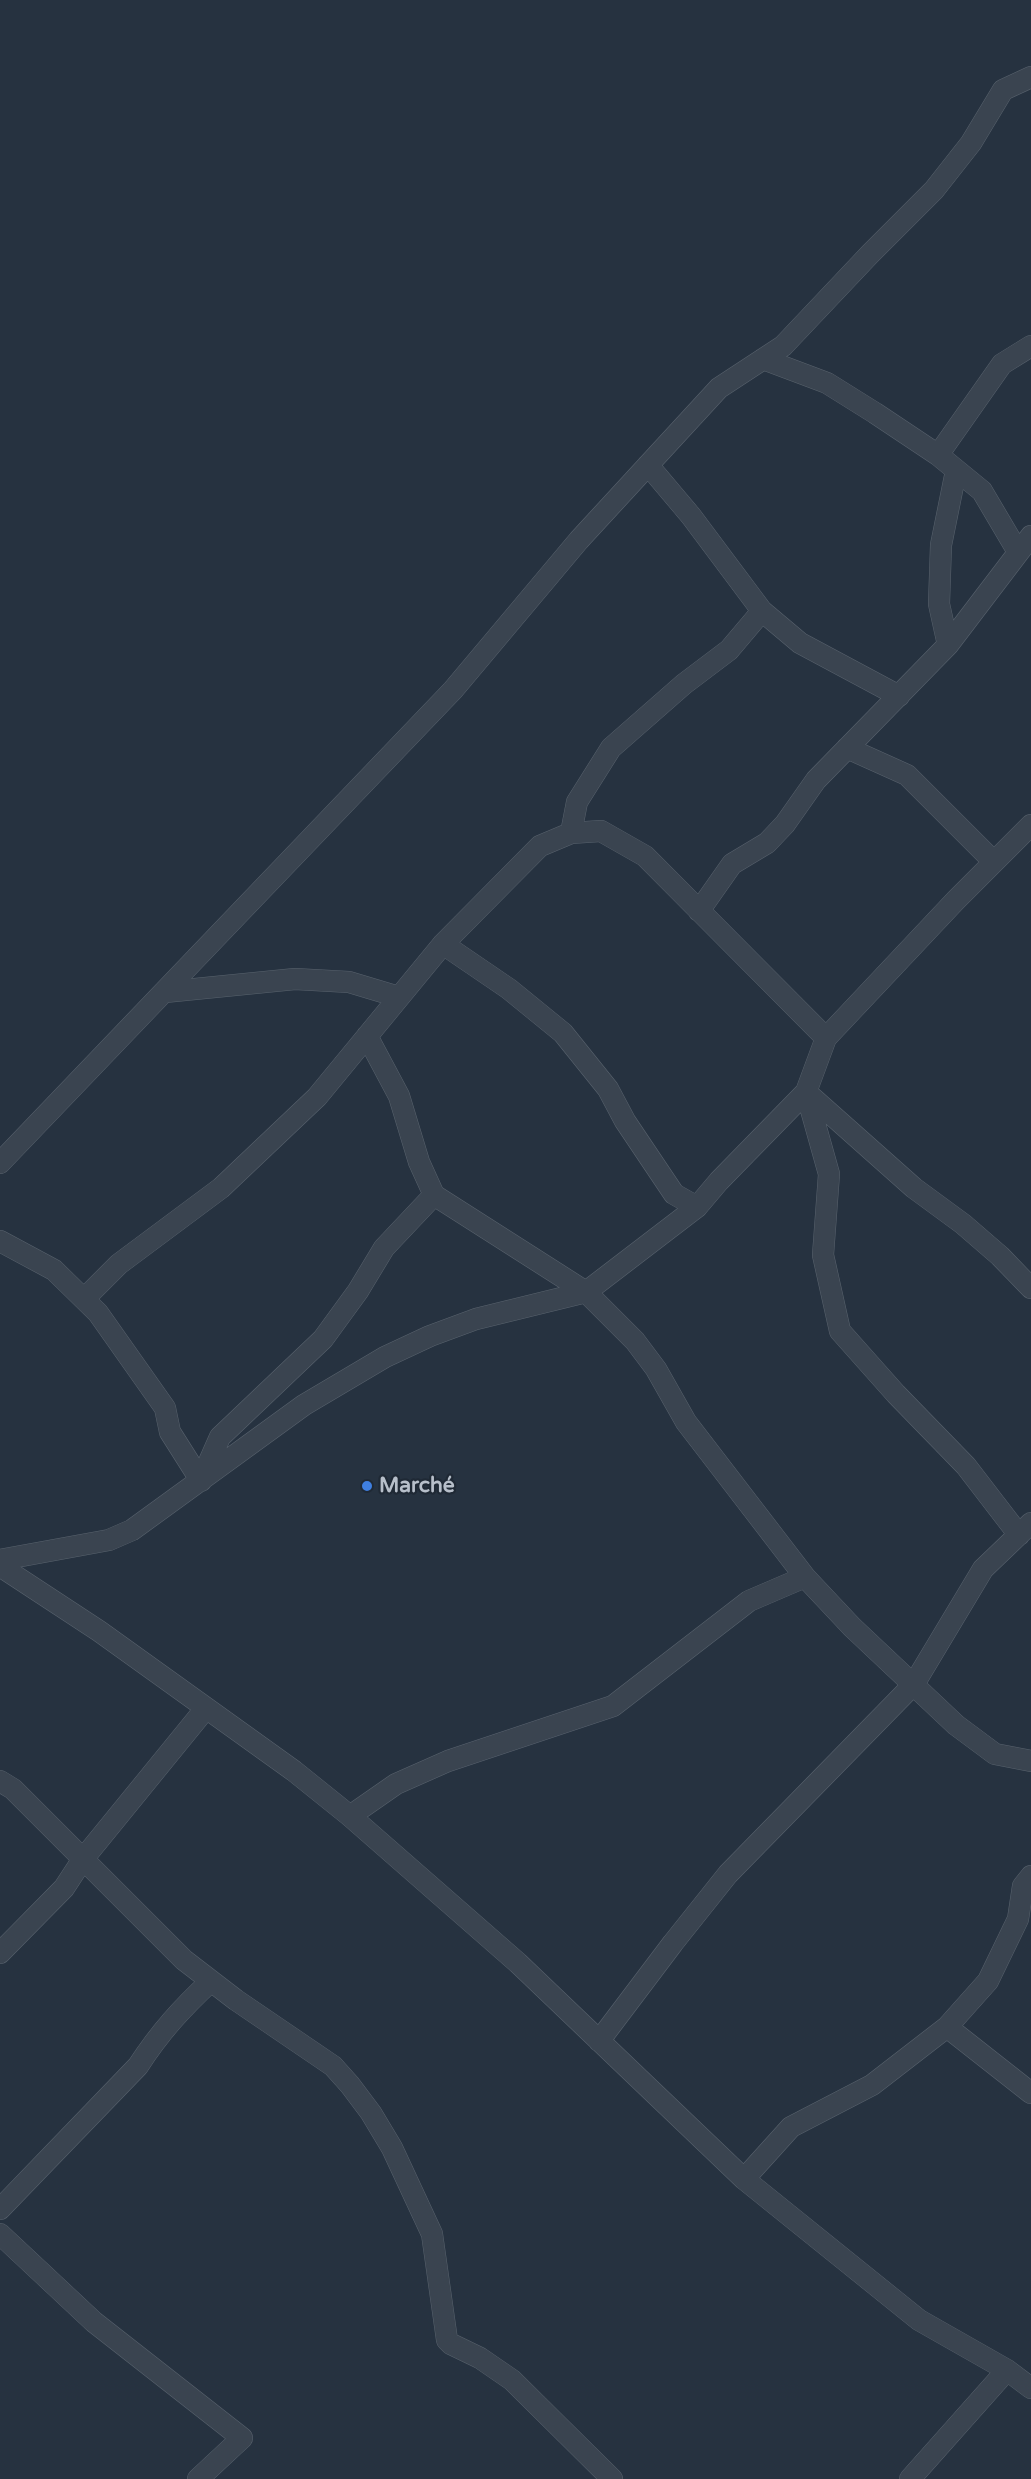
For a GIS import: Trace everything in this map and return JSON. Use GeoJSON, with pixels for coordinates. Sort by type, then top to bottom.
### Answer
{"type":"FeatureCollection","features":[{"type":"Feature","properties":{"kind":"street"},"geometry":{"type":"LineString","coordinates":[[0,1163],[453,690],[579,540],[719,388],[783,346],[934,190],[971,143],[1004,90],[1031,77]]}},
{"type":"Feature","properties":{"kind":"street"},"geometry":{"type":"LineString","coordinates":[[938,455],[1002,364],[1031,345]]}},
{"type":"Feature","properties":{"kind":"street"},"geometry":{"type":"LineString","coordinates":[[699,910],[732,864],[767,843],[785,825],[816,780],[948,645],[1025,544],[982,491],[938,455],[827,383],[763,359]]}},
{"type":"Feature","properties":{"kind":"street"},"geometry":{"type":"LineString","coordinates":[[648,465],[692,516],[762,611],[800,643],[899,696]]}},
{"type":"Feature","properties":{"kind":"street"},"geometry":{"type":"LineString","coordinates":[[948,645],[939,604],[941,545],[956,471]]}},
{"type":"Feature","properties":{"kind":"street"},"geometry":{"type":"LineString","coordinates":[[571,833],[577,802],[611,748],[684,684],[729,650],[762,611]]}},
{"type":"Feature","properties":{"kind":"street"},"geometry":{"type":"LineString","coordinates":[[847,748],[907,775],[994,862]]}},
{"type":"Feature","properties":{"kind":"street"},"geometry":{"type":"LineString","coordinates":[[0,1560],[109,1540],[132,1530],[304,1406],[385,1357],[430,1336],[476,1319],[586,1292],[697,1207],[719,1180],[806,1092],[826,1038],[1031,825]]}},
{"type":"Feature","properties":{"kind":"street"},"geometry":{"type":"LineString","coordinates":[[84,1299],[119,1264],[221,1188],[317,1097],[443,944],[540,846],[571,833],[601,831],[645,856],[826,1038]]}},
{"type":"Feature","properties":{"kind":"street"},"geometry":{"type":"LineString","coordinates":[[443,944],[509,988],[563,1033],[608,1089],[625,1121],[674,1194],[697,1207]]}},
{"type":"Feature","properties":{"kind":"street"},"geometry":{"type":"LineString","coordinates":[[165,992],[295,979],[349,982],[399,997]]}},
{"type":"Feature","properties":{"kind":"street"},"geometry":{"type":"LineString","coordinates":[[367,1036],[399,1096],[419,1162],[434,1195],[586,1292],[642,1350],[656,1369],[686,1422],[805,1577],[852,1627],[956,1725],[995,1754],[1031,1761]]}},
{"type":"Feature","properties":{"kind":"street"},"geometry":{"type":"LineString","coordinates":[[806,1092],[914,1188],[963,1224],[1000,1256],[1031,1288]]}},
{"type":"Feature","properties":{"kind":"street"},"geometry":{"type":"LineString","coordinates":[[600,2041],[728,1874],[914,1684],[983,1569],[1025,1529],[896,1394],[840,1331],[823,1255],[829,1174],[806,1092]]}},
{"type":"Feature","properties":{"kind":"street"},"geometry":{"type":"LineString","coordinates":[[201,1481],[220,1437],[323,1339],[358,1292],[384,1248],[434,1195]]}},
{"type":"Feature","properties":{"kind":"street"},"geometry":{"type":"LineString","coordinates":[[0,1241],[54,1270],[98,1313],[165,1408],[170,1432],[201,1481]]}},
{"type":"Feature","properties":{"kind":"street"},"geometry":{"type":"LineString","coordinates":[[0,1566],[99,1631],[294,1771],[350,1816],[518,1963],[744,2179],[920,2320],[1007,2370],[1031,2388]]}},
{"type":"Feature","properties":{"kind":"street"},"geometry":{"type":"LineString","coordinates":[[350,1816],[396,1784],[448,1761],[613,1706],[750,1601],[805,1577]]}},
{"type":"Feature","properties":{"kind":"street"},"geometry":{"type":"LineString","coordinates":[[0,1953],[64,1888],[82,1859],[206,1708]]}},
{"type":"Feature","properties":{"kind":"street"},"geometry":{"type":"LineString","coordinates":[[0,1780],[13,1789],[184,1960],[333,2066],[350,2085],[371,2113],[392,2148],[432,2234],[447,2340],[480,2358],[512,2380],[612,2479]]}},
{"type":"Feature","properties":{"kind":"street"},"geometry":{"type":"LineString","coordinates":[[744,2179],[791,2127],[872,2085],[947,2027],[988,1981],[1018,1919],[1023,1886],[1031,1876]]}},
{"type":"Feature","properties":{"kind":"street"},"geometry":{"type":"LineString","coordinates":[[0,2210],[138,2066],[155,2039],[175,2014],[211,1981]]}},
{"type":"Feature","properties":{"kind":"street"},"geometry":{"type":"LineString","coordinates":[[947,2027],[1031,2093]]}},
{"type":"Feature","properties":{"kind":"street"},"geometry":{"type":"LineString","coordinates":[[0,2235],[94,2322],[242,2438],[198,2479]]}},
{"type":"Feature","properties":{"kind":"street"},"geometry":{"type":"LineString","coordinates":[[910,2479],[1007,2370]]}},
{"type":"Feature","properties":{"kind":"place","name":"Marché"},"geometry":{"type":"Point","coordinates":[367,1486]}}]}
